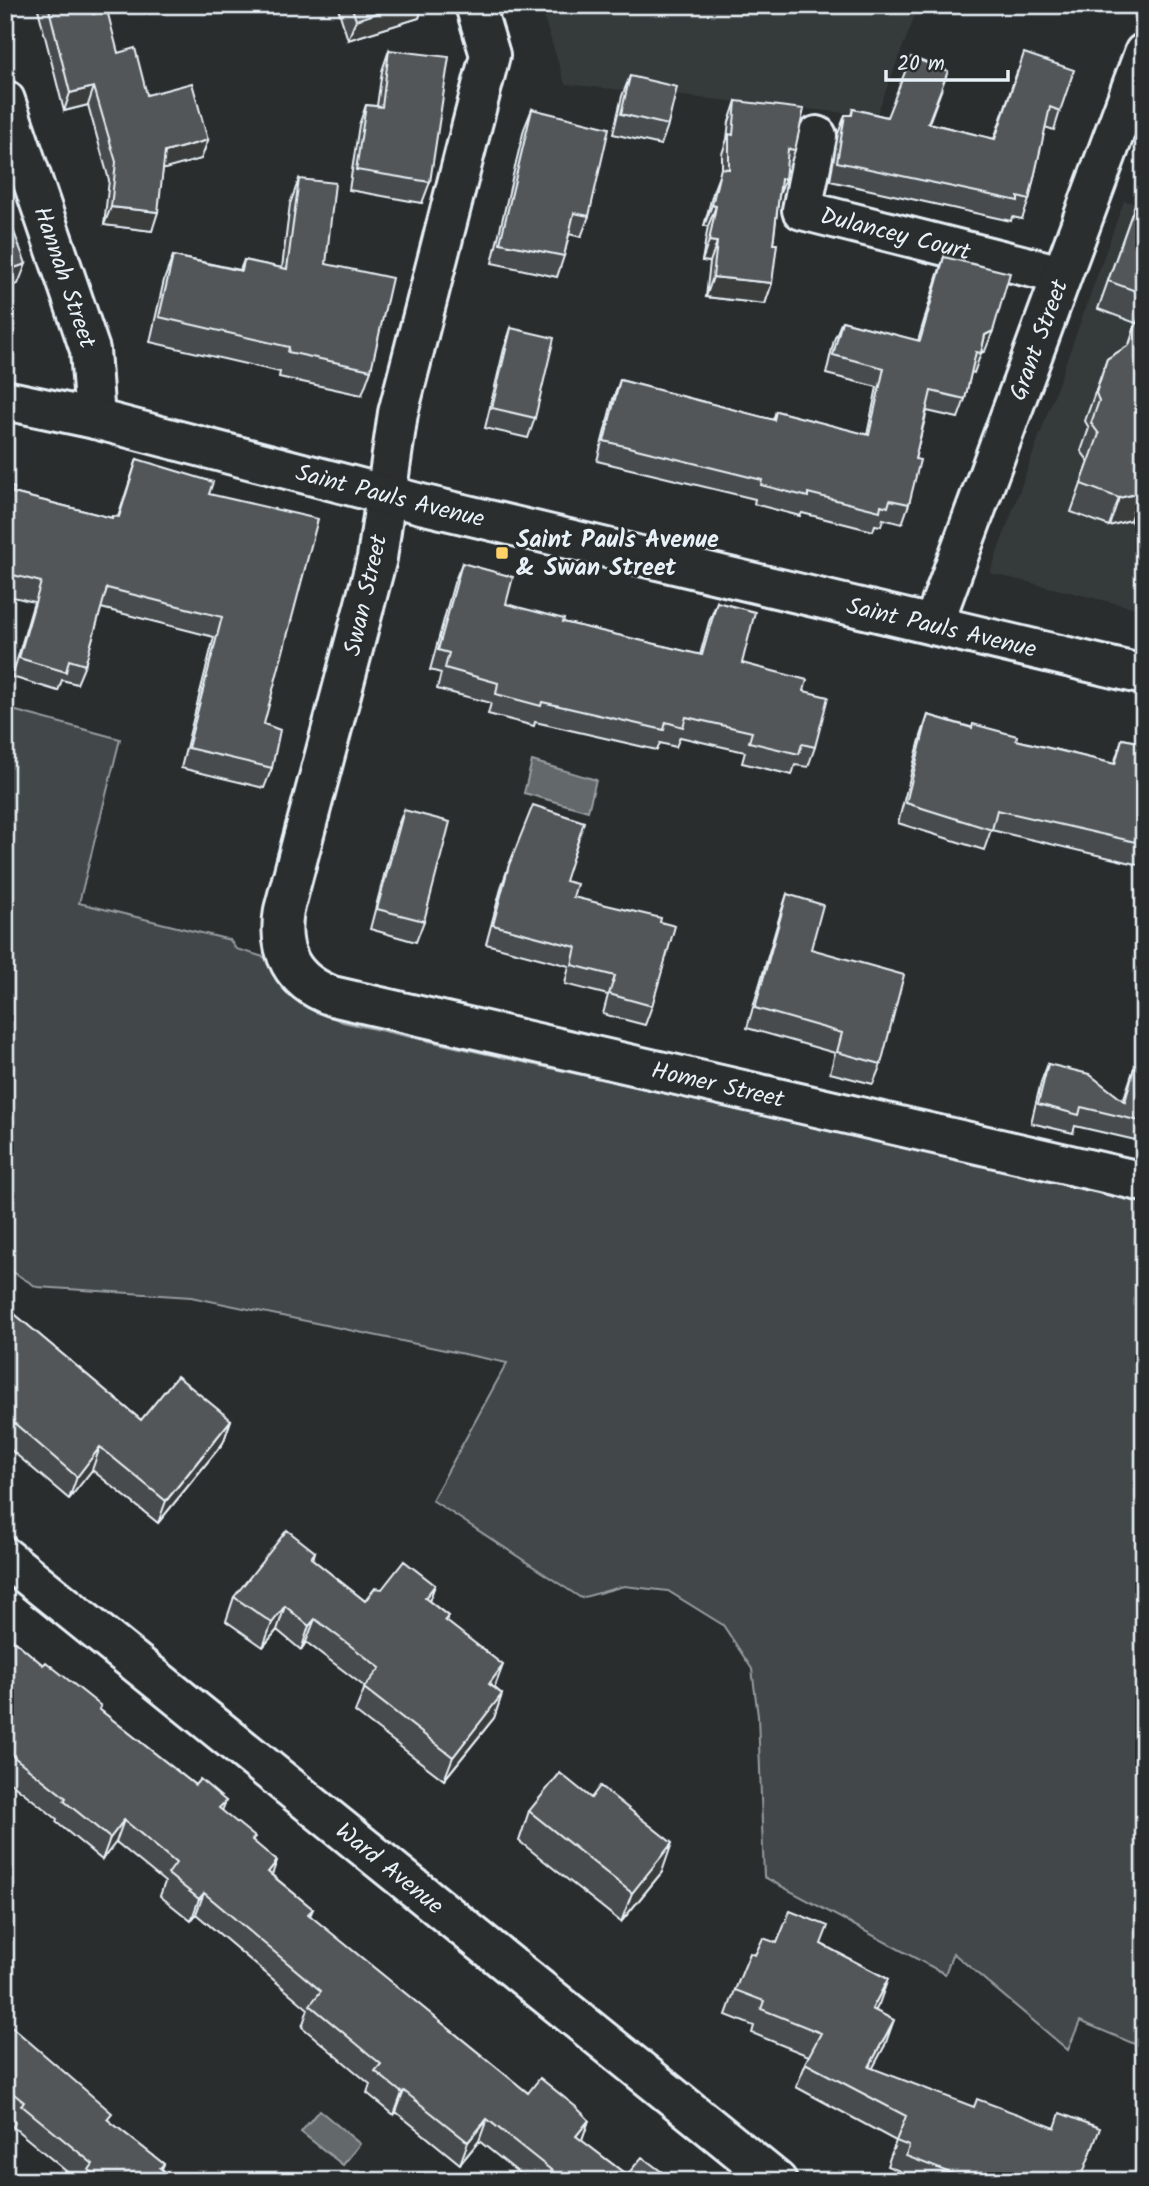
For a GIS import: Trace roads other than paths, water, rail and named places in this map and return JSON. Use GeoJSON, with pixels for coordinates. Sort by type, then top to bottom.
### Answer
{"type":"FeatureCollection","features":[{"type":"Feature","properties":{"kind":"street","name":"Swan Street"},"geometry":{"type":"LineString","coordinates":[[297,977],[283,947],[284,910],[377,558],[398,413],[490,55],[475,5]]}},
{"type":"Feature","properties":{"kind":"street","name":"Grant Street"},"geometry":{"type":"LineString","coordinates":[[933,625],[1144,53]]}},
{"type":"Feature","properties":{"kind":"street","name":"Hannah Street"},"geometry":{"type":"LineString","coordinates":[[5,100],[88,343],[94,382],[95,419]]}},
{"type":"Feature","properties":{"kind":"street","name":"Dulancey Court"},"geometry":{"type":"LineString","coordinates":[[817,136],[802,210],[1061,275]]}},
{"type":"Feature","properties":{"kind":"street","name":"Saint Pauls Avenue"},"geometry":{"type":"LineString","coordinates":[[5,400],[95,419],[387,494],[1144,674]]}},
{"type":"Feature","properties":{"kind":"street","name":"Homer Street"},"geometry":{"type":"LineString","coordinates":[[297,977],[332,996],[1144,1182]]}},
{"type":"Feature","properties":{"kind":"street","name":"Ward Avenue"},"geometry":{"type":"LineString","coordinates":[[5,1556],[777,2181]]}},
{"type":"Feature","properties":{"kind":"place","name":"Saint Pauls Avenue & Swan Street"},"geometry":{"type":"Point","coordinates":[502,553]}}]}
